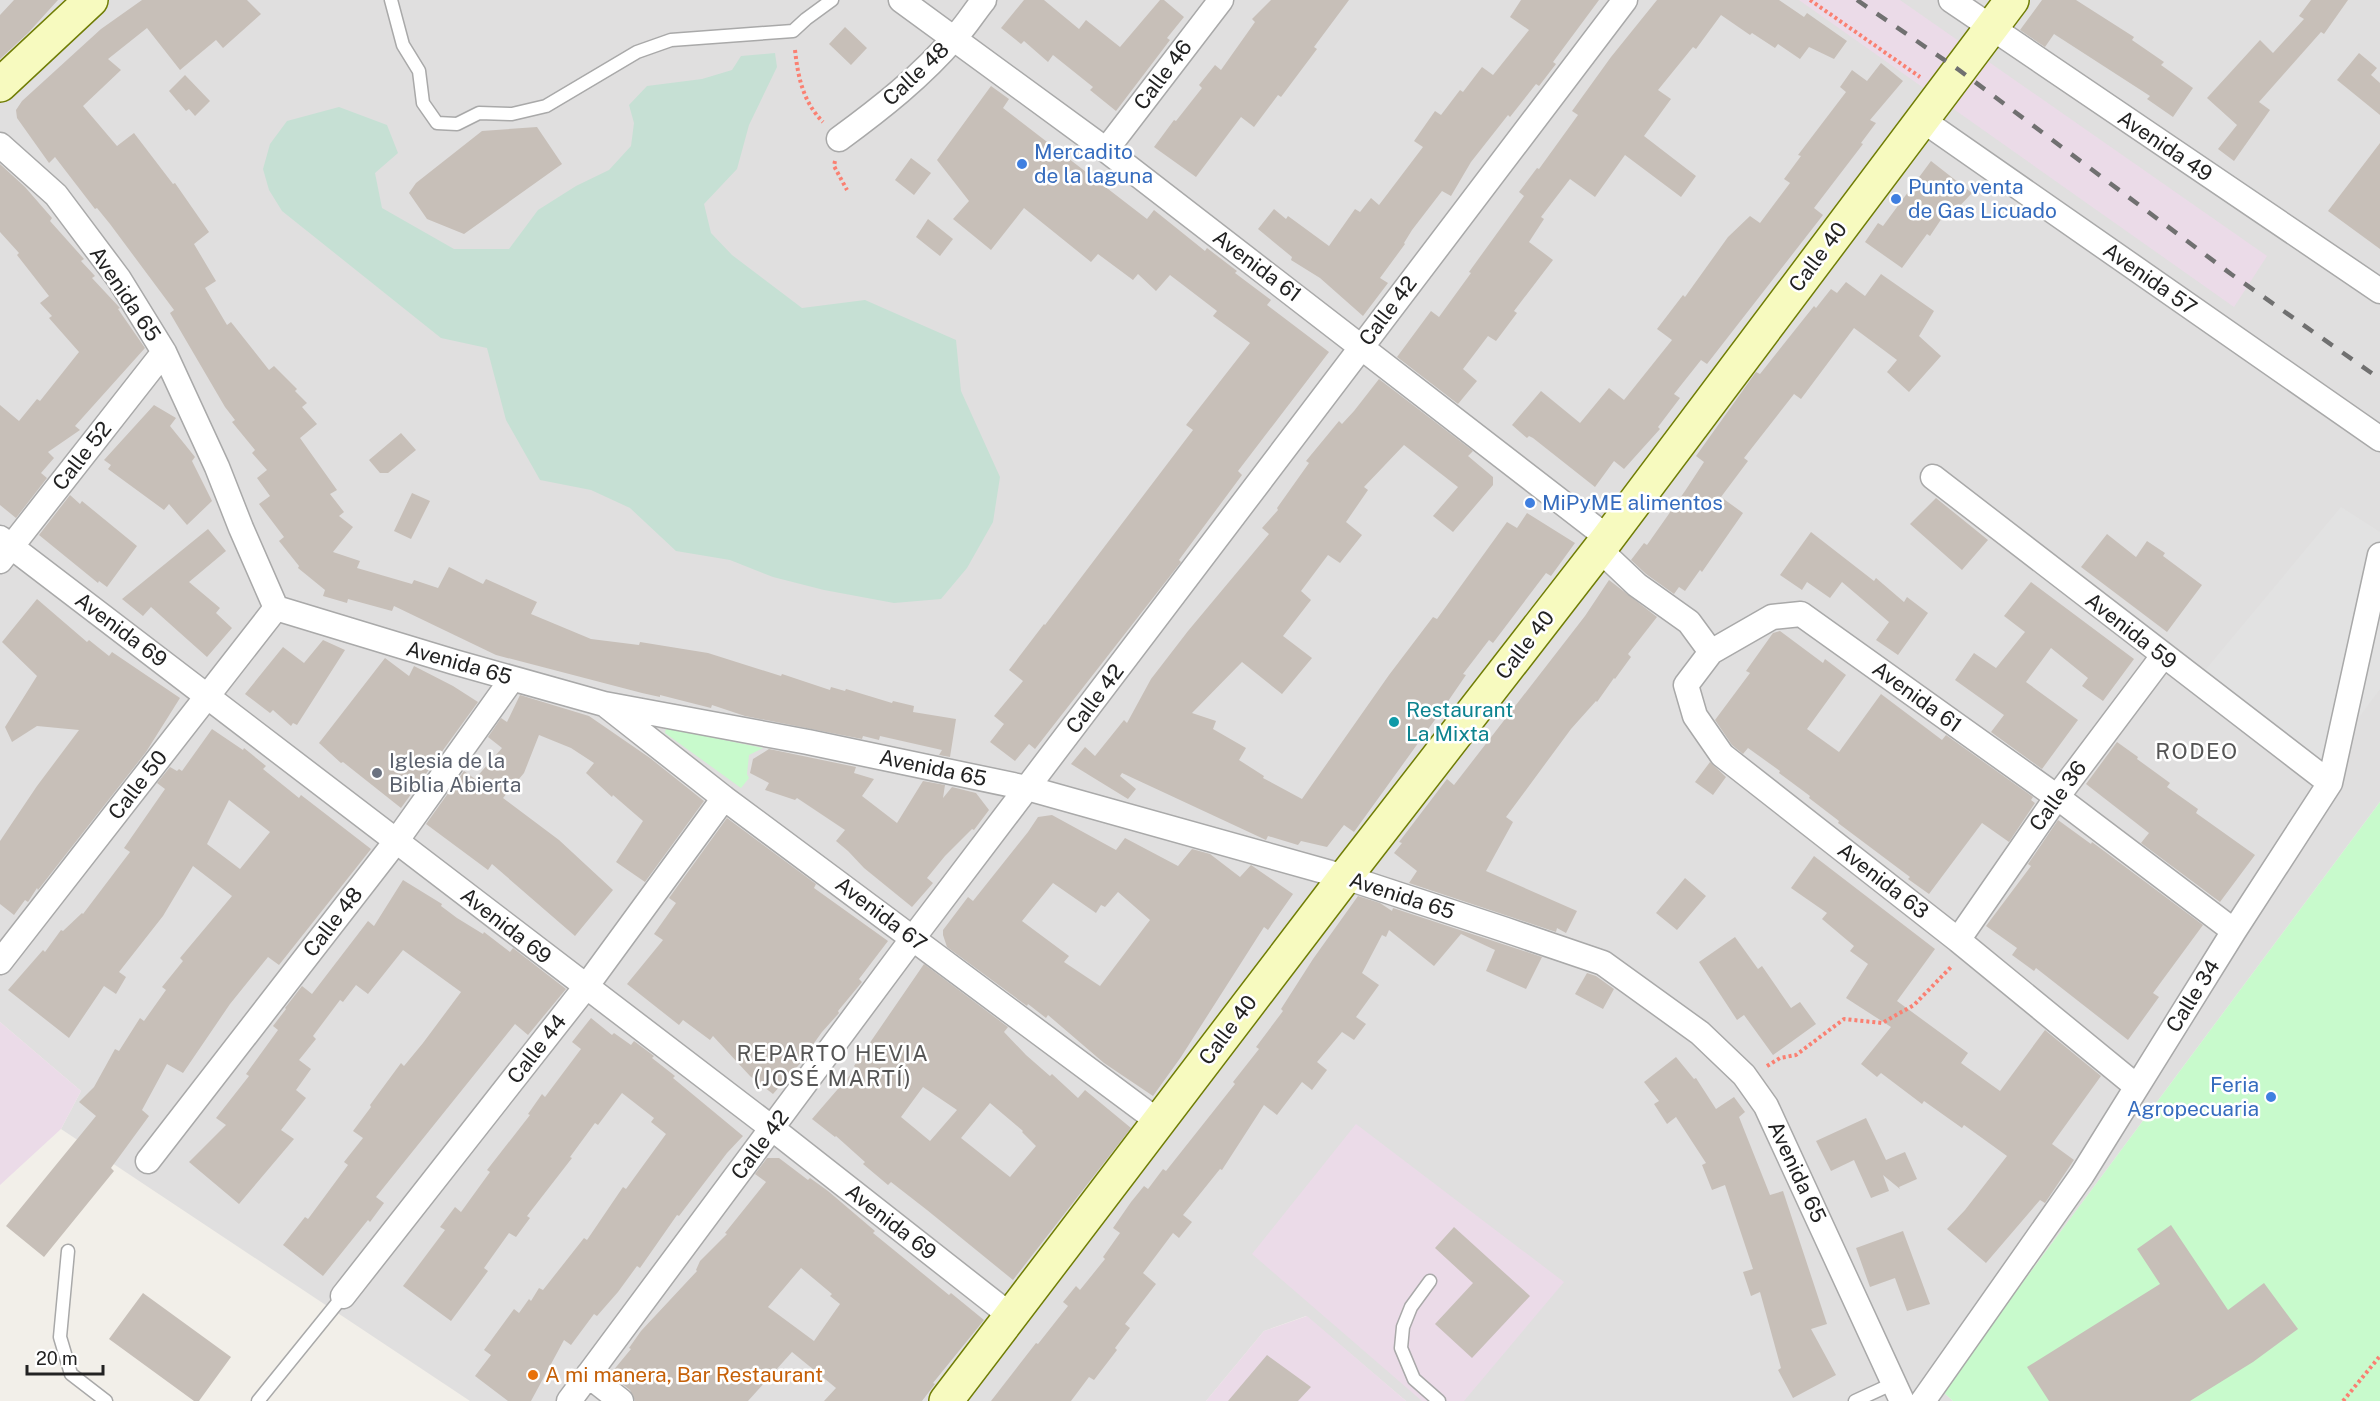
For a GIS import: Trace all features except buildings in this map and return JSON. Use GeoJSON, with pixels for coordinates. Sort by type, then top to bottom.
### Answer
{"type":"FeatureCollection","features":[{"type":"Feature","properties":{"kind":"main road"},"geometry":{"type":"LineString","coordinates":[[0,85],[91,0]]}},
{"type":"Feature","properties":{"kind":"main road","name":"Calle 40"},"geometry":{"type":"LineString","coordinates":[[946,1401],[1345,877],[1604,543],[2012,0]]}},
{"type":"Feature","properties":{"kind":"street","name":"Avenida 61"},"geometry":{"type":"LineString","coordinates":[[901,0],[1106,150],[1362,345],[1604,543],[1637,585],[1689,622],[1711,652],[1772,617],[1801,614],[2056,797],[2234,932]]}},
{"type":"Feature","properties":{"kind":"street","name":"Calle 48"},"geometry":{"type":"LineString","coordinates":[[839,139],[886,104],[955,38],[984,0]]}},
{"type":"Feature","properties":{"kind":"street","name":"Calle 46"},"geometry":{"type":"LineString","coordinates":[[1106,150],[1221,0]]}},
{"type":"Feature","properties":{"kind":"street","name":"Calle 42"},"geometry":{"type":"LineString","coordinates":[[569,1401],[913,938],[1625,0]]}},
{"type":"Feature","properties":{"kind":"street","name":"Avenida 49"},"geometry":{"type":"LineString","coordinates":[[1951,0],[2380,291]]}},
{"type":"Feature","properties":{"kind":"street","name":"Avenida 57"},"geometry":{"type":"LineString","coordinates":[[1921,119],[2380,439]]}},
{"type":"Feature","properties":{"kind":"street","name":"Avenida 65"},"geometry":{"type":"LineString","coordinates":[[0,145],[56,195],[118,279],[164,352],[217,467],[276,608],[512,679],[604,704],[808,741],[1027,788],[1345,877],[1603,963],[1700,1033],[1744,1075],[1766,1106],[1898,1392],[1921,1401]]}},
{"type":"Feature","properties":{"kind":"street","name":"Calle 52"},"geometry":{"type":"LineString","coordinates":[[4,548],[164,352]]}},
{"type":"Feature","properties":{"kind":"street","name":"Avenida 59"},"geometry":{"type":"LineString","coordinates":[[1933,477],[2330,783]]}},
{"type":"Feature","properties":{"kind":"street","name":"Avenida 69"},"geometry":{"type":"LineString","coordinates":[[4,548],[207,696],[397,840],[1011,1316]]}},
{"type":"Feature","properties":{"kind":"street","name":"Calle 34"},"geometry":{"type":"LineString","coordinates":[[1921,1401],[2082,1175],[2136,1086],[2330,783],[2380,555]]}},
{"type":"Feature","properties":{"kind":"street","name":"Calle 50"},"geometry":{"type":"LineString","coordinates":[[0,962],[276,608]]}},
{"type":"Feature","properties":{"kind":"street","name":"Avenida 63"},"geometry":{"type":"LineString","coordinates":[[1711,652],[1686,685],[1695,716],[1722,755],[1963,945],[2136,1086]]}},
{"type":"Feature","properties":{"kind":"street","name":"Calle 36"},"geometry":{"type":"LineString","coordinates":[[1963,945],[2056,797],[2163,656]]}},
{"type":"Feature","properties":{"kind":"street","name":"Calle 48"},"geometry":{"type":"LineString","coordinates":[[148,1161],[397,840],[512,679]]}},
{"type":"Feature","properties":{"kind":"street","name":"Avenida 67"},"geometry":{"type":"LineString","coordinates":[[604,704],[724,798],[1159,1122]]}},
{"type":"Feature","properties":{"kind":"street","name":"Calle 44"},"geometry":{"type":"LineString","coordinates":[[343,1296],[585,988],[724,798]]}},
{"type":"Feature","properties":{"kind":"street"},"geometry":{"type":"LineString","coordinates":[[588,1375],[621,1401]]}},
{"type":"Feature","properties":{"kind":"lane"},"geometry":{"type":"LineString","coordinates":[[391,0],[404,45],[419,71],[423,103],[437,123],[457,124],[479,113],[512,114],[546,106],[637,52],[671,40],[793,31],[832,0]]}},
{"type":"Feature","properties":{"kind":"lane"},"geometry":{"type":"LineString","coordinates":[[68,1251],[60,1337],[71,1374],[106,1401]]}},
{"type":"Feature","properties":{"kind":"lane"},"geometry":{"type":"LineString","coordinates":[[1431,1281],[1411,1307],[1403,1327],[1401,1348],[1414,1379],[1439,1401]]}},
{"type":"Feature","properties":{"kind":"lane"},"geometry":{"type":"LineString","coordinates":[[258,1401],[343,1296]]}},
{"type":"Feature","properties":{"kind":"lane"},"geometry":{"type":"LineString","coordinates":[[1855,1401],[1898,1392]]}},
{"type":"Feature","properties":{"kind":"path"},"geometry":{"type":"LineString","coordinates":[[1810,0],[1942,92]]}},
{"type":"Feature","properties":{"kind":"path"},"geometry":{"type":"LineString","coordinates":[[793,31],[797,69],[810,109],[839,139]]}},
{"type":"Feature","properties":{"kind":"path"},"geometry":{"type":"LineString","coordinates":[[1744,1075],[1780,1059],[1796,1055],[1844,1018],[1882,1023],[1914,1005],[1963,945]]}},
{"type":"Feature","properties":{"kind":"path"},"geometry":{"type":"LineString","coordinates":[[2343,1401],[2380,1356]]}},
{"type":"Feature","properties":{"kind":"shaded area"},"geometry":{"type":"Polygon","coordinates":[[[0,0],[2380,0],[2380,802],[1942,1391],[1953,1401],[1406,1401],[1306,1316],[1264,1331],[1206,1401],[470,1401],[61,1129],[81,1091],[0,1022],[0,0]]]}},
{"type":"Feature","properties":{"kind":"shaded area"},"geometry":{"type":"Polygon","coordinates":[[[1799,0],[1900,0],[2267,256],[2234,307],[1799,0]]]}},
{"type":"Feature","properties":{"kind":"shaded area"},"geometry":{"type":"Polygon","coordinates":[[[2341,507],[2380,532],[2380,689],[2322,767],[2197,680],[2341,507]]]}},
{"type":"Feature","properties":{"kind":"shaded area"},"geometry":{"type":"Polygon","coordinates":[[[0,1022],[81,1091],[61,1129],[0,1185],[0,1022]]]}},
{"type":"Feature","properties":{"kind":"shaded area"},"geometry":{"type":"Polygon","coordinates":[[[1356,1124],[1564,1282],[1464,1401],[1422,1401],[1252,1254],[1356,1124]]]}},
{"type":"Feature","properties":{"kind":"shaded area"},"geometry":{"type":"Polygon","coordinates":[[[1307,1316],[1406,1401],[1206,1401],[1264,1331],[1307,1316]]]}},
{"type":"Feature","properties":{"kind":"green space"},"geometry":{"type":"Polygon","coordinates":[[[775,53],[777,67],[749,125],[737,169],[704,204],[711,233],[732,255],[802,308],[865,300],[956,340],[961,391],[1000,477],[993,522],[967,568],[941,599],[894,603],[824,590],[773,577],[730,560],[676,551],[630,508],[591,490],[540,480],[506,420],[487,348],[441,338],[282,211],[269,190],[263,169],[270,144],[287,121],[339,107],[387,125],[398,153],[375,173],[382,208],[454,249],[509,249],[538,210],[576,186],[609,170],[631,146],[634,123],[629,105],[647,86],[702,79],[732,70],[741,56],[775,53]]]}},
{"type":"Feature","properties":{"kind":"green space"},"geometry":{"type":"Polygon","coordinates":[[[666,728],[763,748],[749,755],[747,774],[749,778],[741,788],[665,733],[666,728]]]}},
{"type":"Feature","properties":{"kind":"green space","name":"Feria Agropecuaria"},"geometry":{"type":"Polygon","coordinates":[[[2380,802],[2380,1401],[1953,1401],[1942,1391],[2380,802]]]}},
{"type":"Feature","properties":{"kind":"railway"},"geometry":{"type":"LineString","coordinates":[[1857,0],[1959,70],[2231,274],[2380,379]]}},
{"type":"Feature","properties":{"kind":"place","name":"Mercadito de la laguna"},"geometry":{"type":"Point","coordinates":[1022,164]}},
{"type":"Feature","properties":{"kind":"place","name":"Punto venta de Gas Licuado"},"geometry":{"type":"Point","coordinates":[1896,199]}},
{"type":"Feature","properties":{"kind":"place","name":"MiPyME alimentos"},"geometry":{"type":"Point","coordinates":[1530,503]}},
{"type":"Feature","properties":{"kind":"place","name":"Restaurant La Mixta"},"geometry":{"type":"Point","coordinates":[1394,722]}},
{"type":"Feature","properties":{"kind":"place","name":"Iglesia de la Biblia Abierta"},"geometry":{"type":"Point","coordinates":[377,773]}},
{"type":"Feature","properties":{"kind":"place","name":"Feria Agropecuaria"},"geometry":{"type":"Point","coordinates":[2271,1097]}},
{"type":"Feature","properties":{"kind":"place","name":"A mi manera, Bar Restaurant"},"geometry":{"type":"Point","coordinates":[533,1375]}},
{"type":"Feature","properties":{"kind":"district","name":"RODEO"},"geometry":{"type":"Point","coordinates":[2197,751]}},
{"type":"Feature","properties":{"kind":"district","name":"REPARTO HEVIA (JOSÉ MARTÍ)"},"geometry":{"type":"Point","coordinates":[833,1066]}}]}
